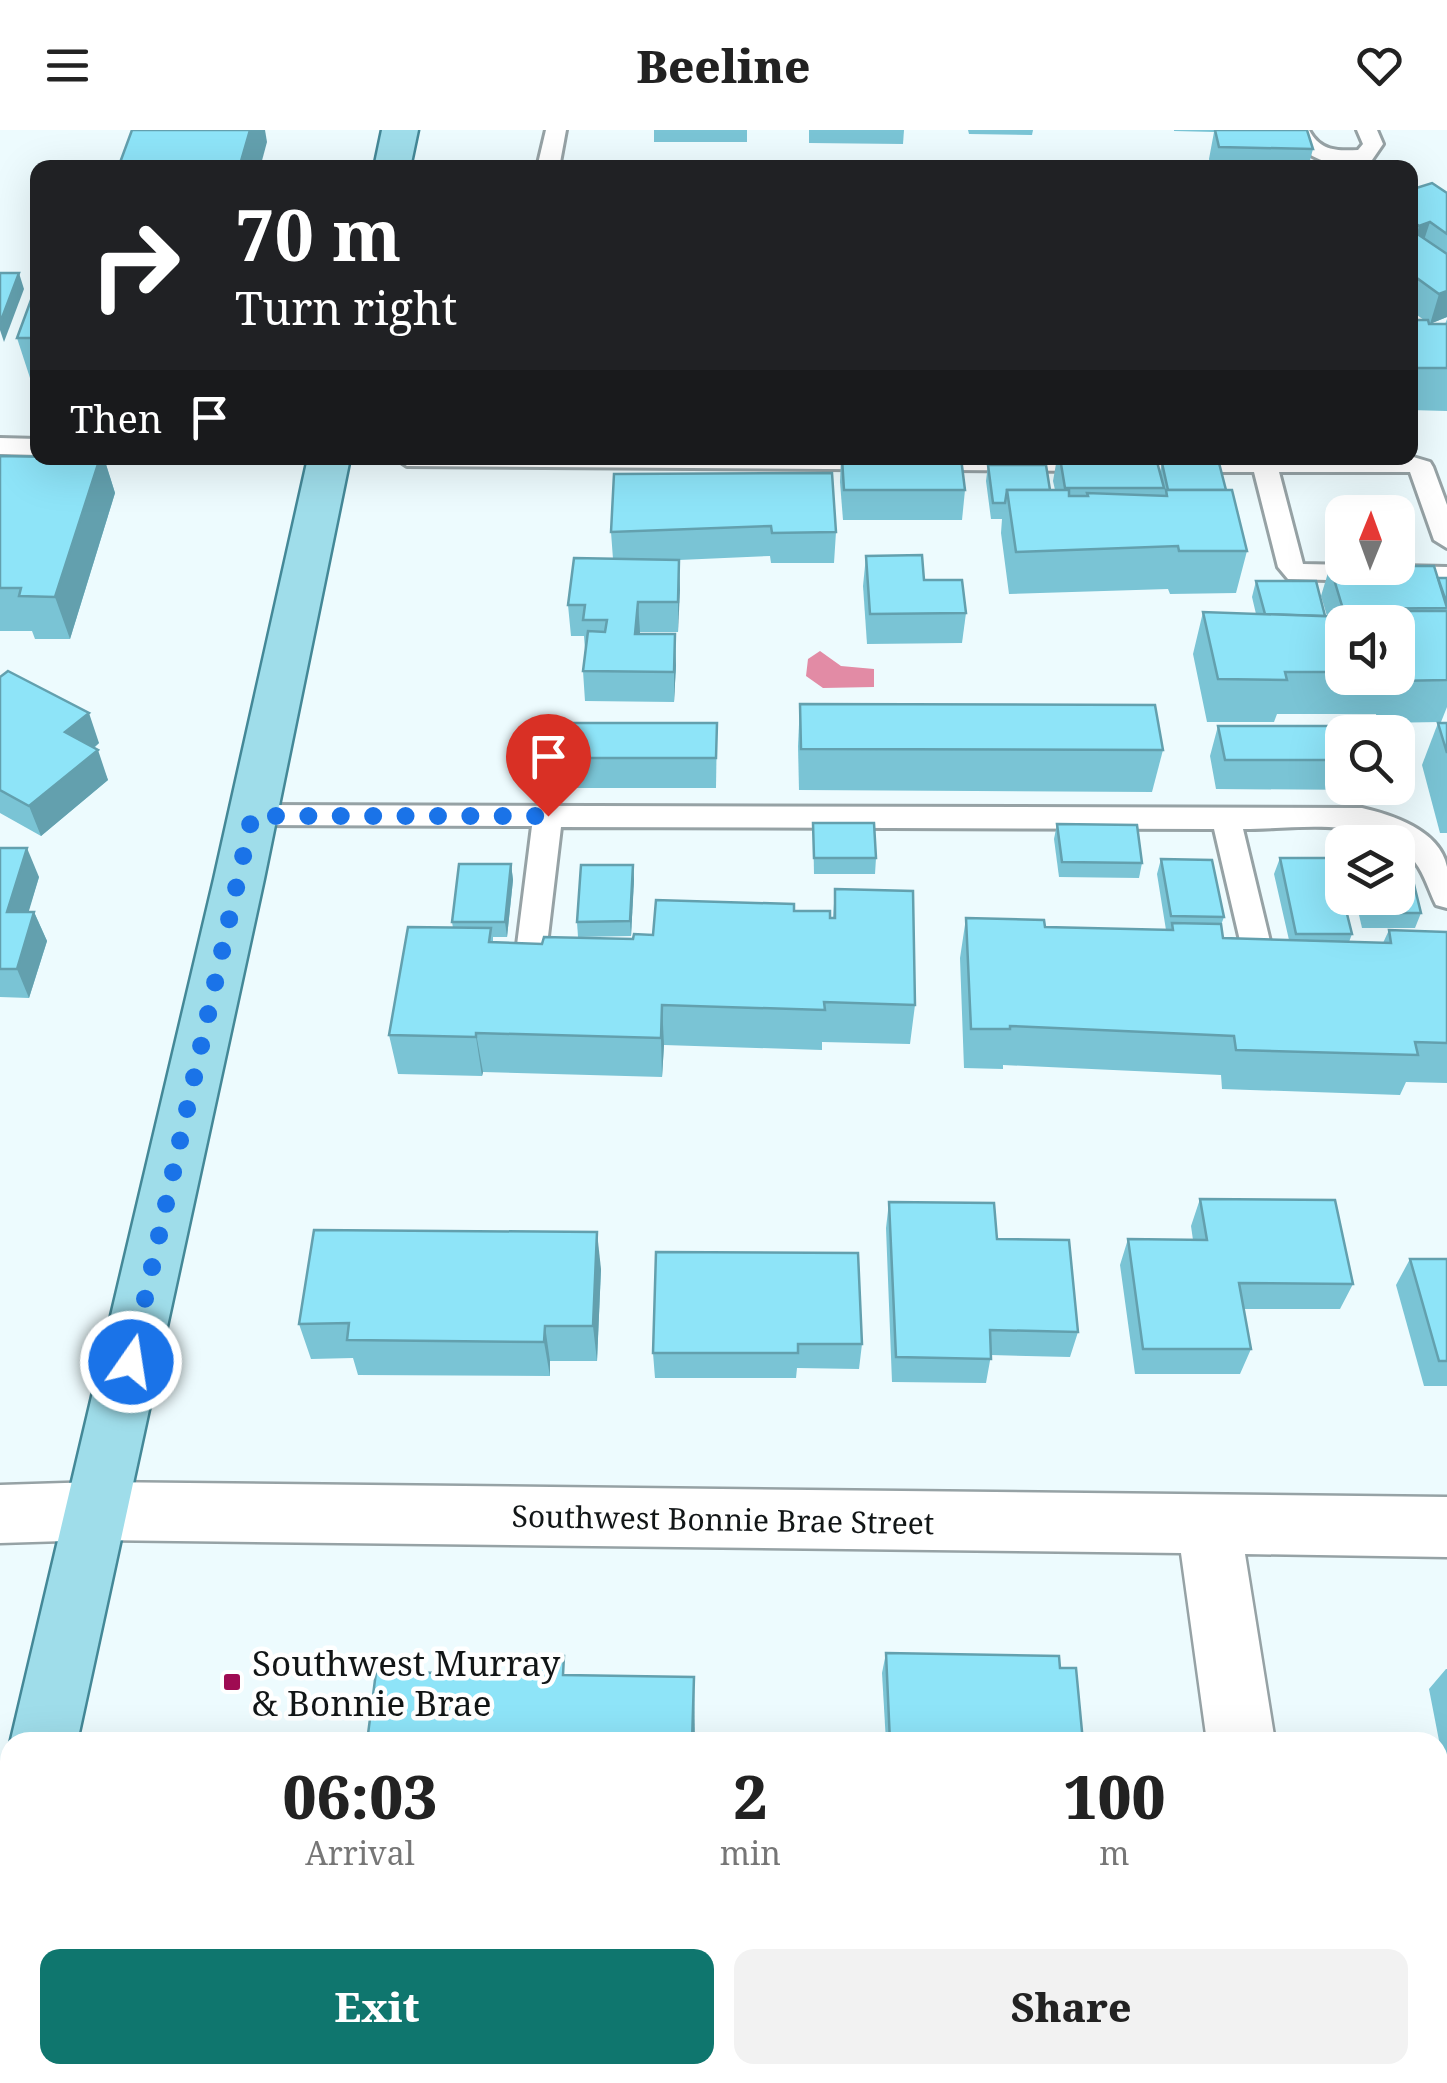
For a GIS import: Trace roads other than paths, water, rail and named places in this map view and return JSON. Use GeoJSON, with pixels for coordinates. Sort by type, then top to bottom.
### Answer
{"type":"FeatureCollection","features":[{"type":"Feature","properties":{"kind":"main road"},"geometry":{"type":"LineString","coordinates":[[394,160],[400,130]]}},
{"type":"Feature","properties":{"kind":"main road"},"geometry":{"type":"LineString","coordinates":[[45,1732],[98,1511],[327,465]]}},
{"type":"Feature","properties":{"kind":"street","name":"Southwest Bonnie Brae Street"},"geometry":{"type":"LineString","coordinates":[[0,1514],[98,1511],[1447,1528]]}},
{"type":"Feature","properties":{"kind":"street"},"geometry":{"type":"LineString","coordinates":[[1209,1526],[1240,1732]]}},
{"type":"Feature","properties":{"kind":"lane"},"geometry":{"type":"LineString","coordinates":[[550,160],[556,130]]}},
{"type":"Feature","properties":{"kind":"lane"},"geometry":{"type":"LineString","coordinates":[[1299,130],[1307,146],[1320,155],[1340,158],[1365,156],[1374,144],[1366,130]]}},
{"type":"Feature","properties":{"kind":"lane"},"geometry":{"type":"LineString","coordinates":[[0,446],[30,447]]}},
{"type":"Feature","properties":{"kind":"lane"},"geometry":{"type":"LineString","coordinates":[[1265,465],[1291,567],[1296,573],[1447,575]]}},
{"type":"Feature","properties":{"kind":"lane"},"geometry":{"type":"LineString","coordinates":[[1414,465],[1422,467],[1447,540]]}},
{"type":"Feature","properties":{"kind":"lane"},"geometry":{"type":"LineString","coordinates":[[252,816],[1362,819],[1387,823],[1410,839],[1437,866],[1447,897]]}},
{"type":"Feature","properties":{"kind":"lane"},"geometry":{"type":"LineString","coordinates":[[531,952],[548,816]]}},
{"type":"Feature","properties":{"kind":"lane"},"geometry":{"type":"LineString","coordinates":[[1226,818],[1260,962]]}},
{"type":"Feature","properties":{"kind":"place","name":"Southwest Murray & Bonnie Brae"},"geometry":{"type":"Point","coordinates":[232,1682]}}]}
